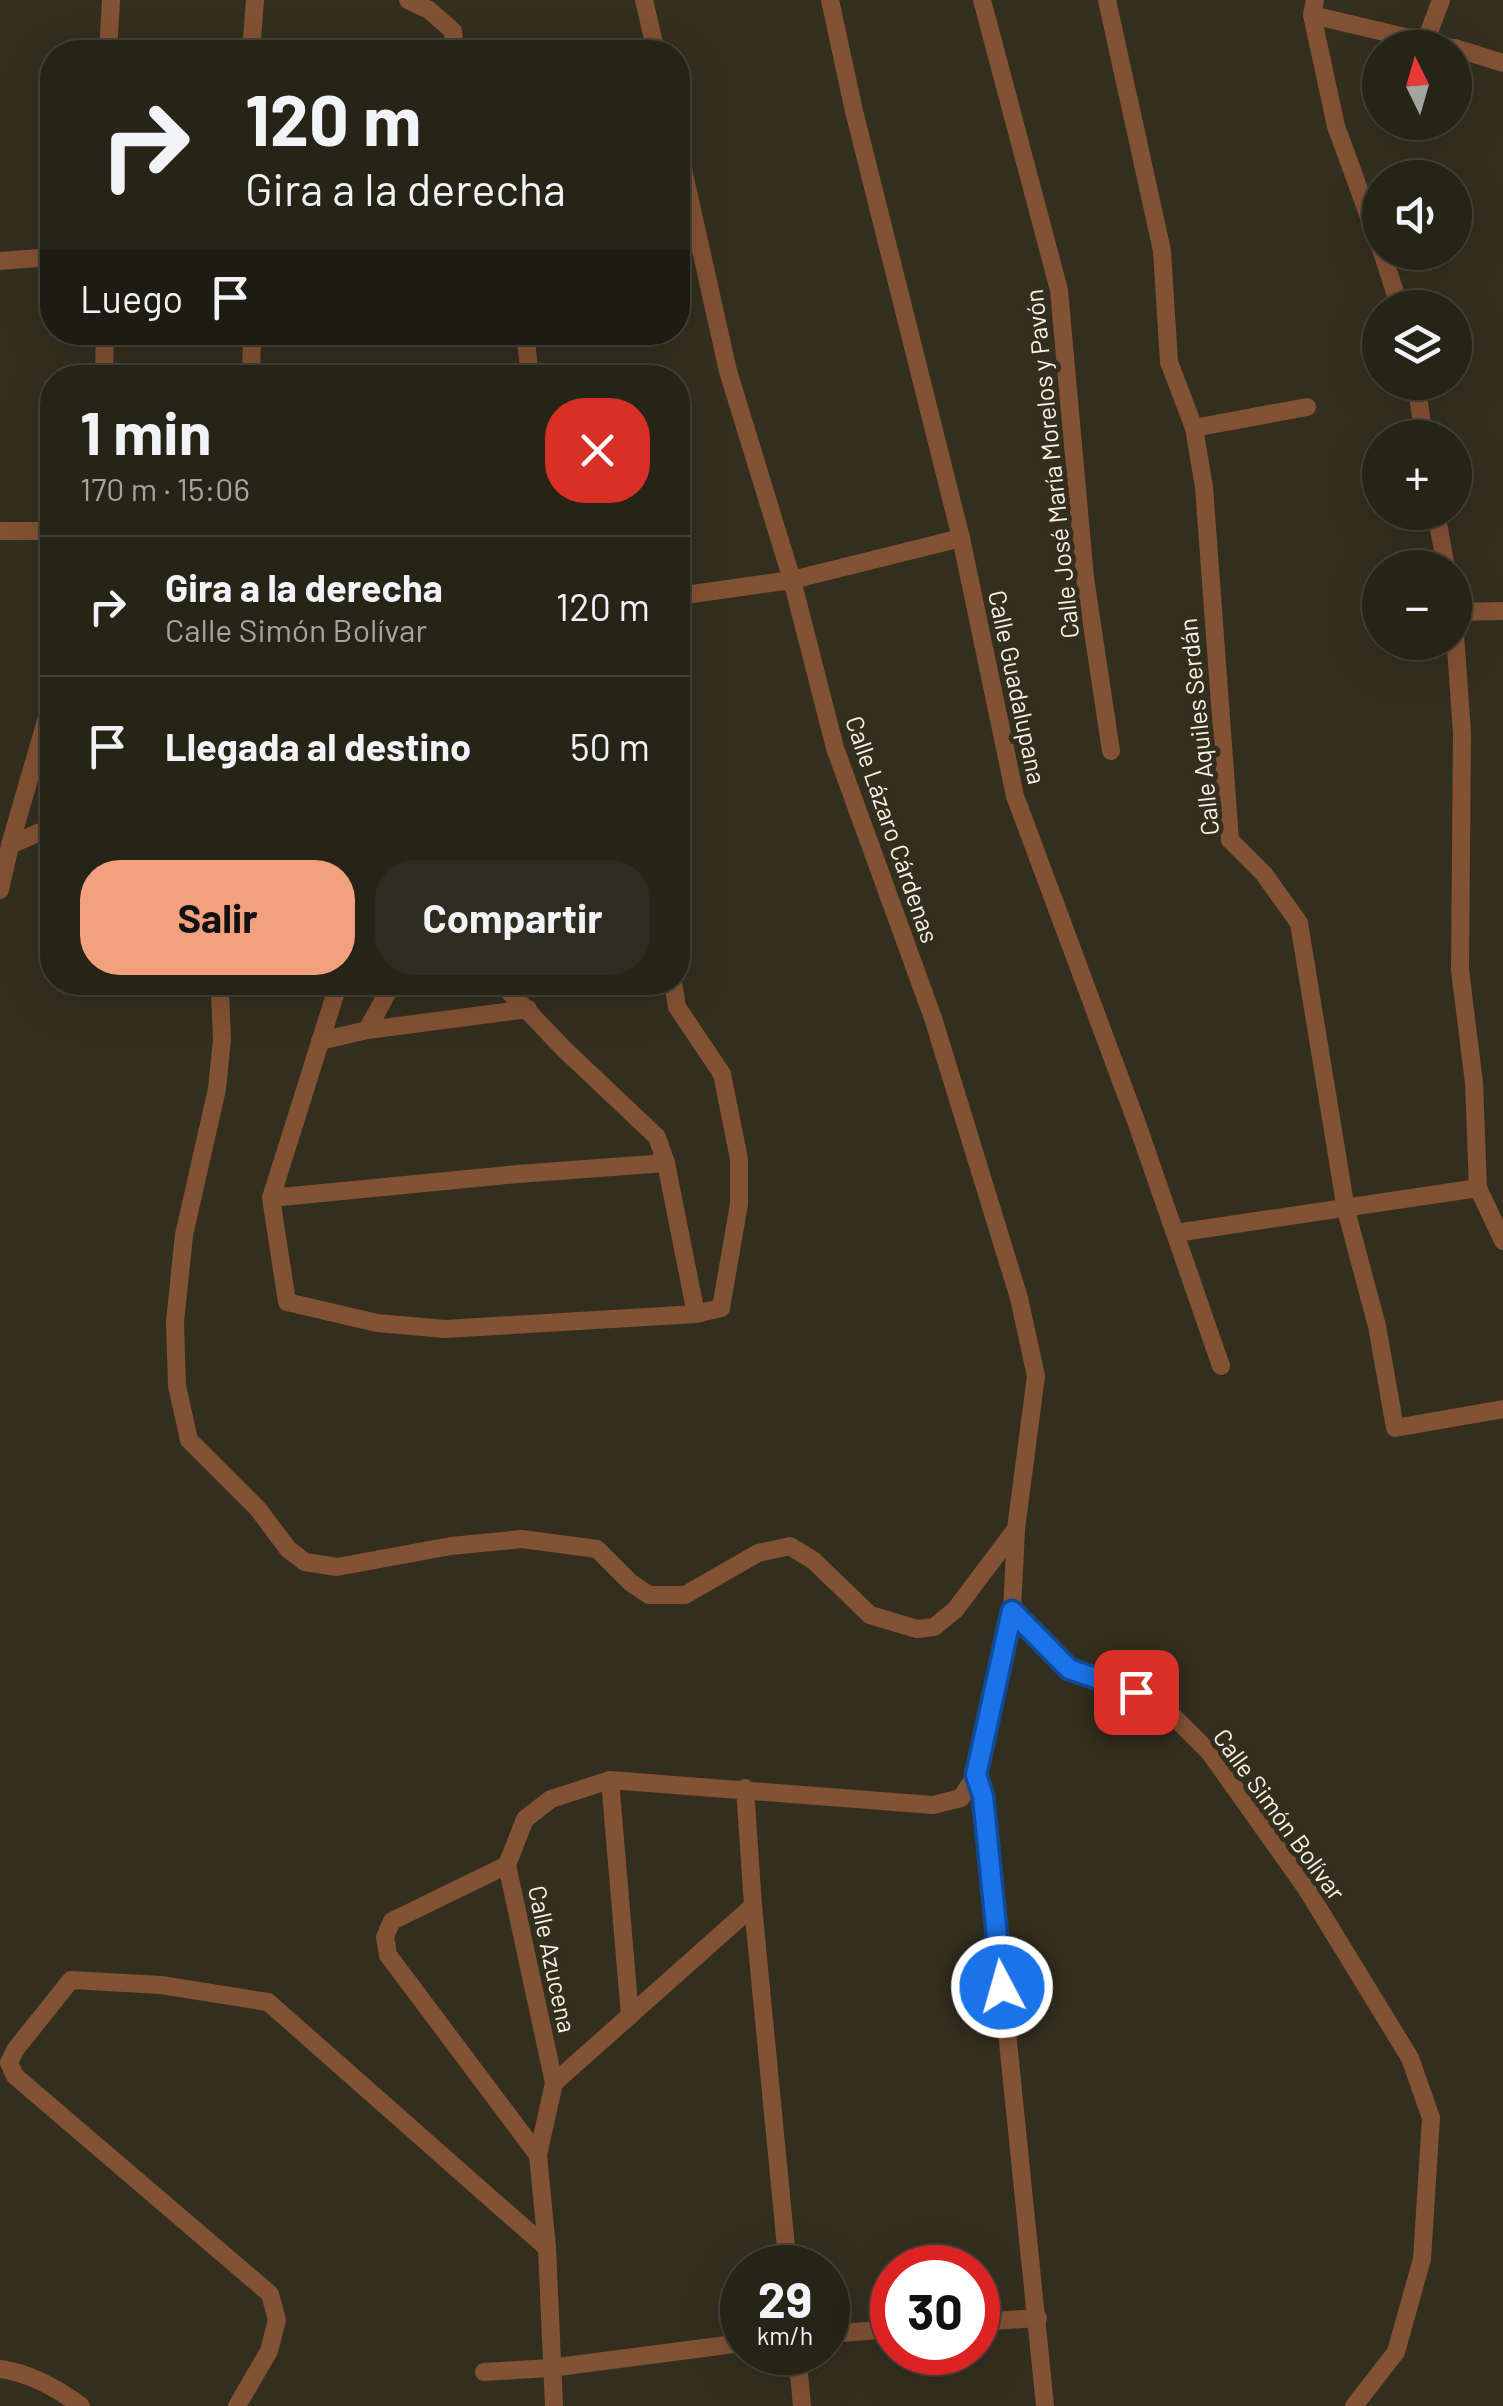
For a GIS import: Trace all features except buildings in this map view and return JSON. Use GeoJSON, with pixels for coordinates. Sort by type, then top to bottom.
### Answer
{"type":"FeatureCollection","features":[{"type":"Feature","properties":{"kind":"street"},"geometry":{"type":"LineString","coordinates":[[109,40],[111,0]]}},
{"type":"Feature","properties":{"kind":"street"},"geometry":{"type":"LineString","coordinates":[[252,40],[255,0]]}},
{"type":"Feature","properties":{"kind":"street"},"geometry":{"type":"LineString","coordinates":[[408,0],[429,10],[453,31],[453,40]]}},
{"type":"Feature","properties":{"kind":"street"},"geometry":{"type":"LineString","coordinates":[[644,0],[653,40]]}},
{"type":"Feature","properties":{"kind":"street","name":"Calle Guadalupana"},"geometry":{"type":"LineString","coordinates":[[830,0],[961,538],[1015,796],[1221,1366]]}},
{"type":"Feature","properties":{"kind":"street","name":"Calle José María Morelos y Pavón"},"geometry":{"type":"LineString","coordinates":[[982,0],[1060,290],[1085,578],[1111,750]]}},
{"type":"Feature","properties":{"kind":"street","name":"Calle Aquiles Serdán"},"geometry":{"type":"LineString","coordinates":[[1107,0],[1162,251],[1169,362],[1194,428],[1204,487],[1230,840],[1264,874],[1299,923],[1346,1210],[1377,1326],[1395,1428],[1503,1408]]}},
{"type":"Feature","properties":{"kind":"street"},"geometry":{"type":"LineString","coordinates":[[1430,30],[1441,0]]}},
{"type":"Feature","properties":{"kind":"street"},"geometry":{"type":"LineString","coordinates":[[1362,198],[1336,126],[1313,8],[1391,30]]}},
{"type":"Feature","properties":{"kind":"street"},"geometry":{"type":"LineString","coordinates":[[1472,53],[1503,62]]}},
{"type":"Feature","properties":{"kind":"street","name":"Calle Lázaro Cárdenas"},"geometry":{"type":"LineString","coordinates":[[690,201],[728,372],[792,580],[835,748],[933,1018],[1020,1298],[1036,1376],[1016,1528],[1012,1611],[976,1775]]}},
{"type":"Feature","properties":{"kind":"street"},"geometry":{"type":"LineString","coordinates":[[0,261],[40,258]]}},
{"type":"Feature","properties":{"kind":"street"},"geometry":{"type":"LineString","coordinates":[[1194,428],[1308,408]]}},
{"type":"Feature","properties":{"kind":"street"},"geometry":{"type":"LineString","coordinates":[[0,531],[40,531]]}},
{"type":"Feature","properties":{"kind":"street"},"geometry":{"type":"LineString","coordinates":[[690,594],[792,580],[961,538]]}},
{"type":"Feature","properties":{"kind":"street"},"geometry":{"type":"LineString","coordinates":[[1472,612],[1503,611]]}},
{"type":"Feature","properties":{"kind":"street"},"geometry":{"type":"LineString","coordinates":[[1457,660],[1462,734],[1460,970],[1474,1083],[1478,1188],[1503,1240]]}},
{"type":"Feature","properties":{"kind":"street"},"geometry":{"type":"LineString","coordinates":[[0,890],[40,742]]}},
{"type":"Feature","properties":{"kind":"street"},"geometry":{"type":"LineString","coordinates":[[10,846],[40,832]]}},
{"type":"Feature","properties":{"kind":"street"},"geometry":{"type":"LineString","coordinates":[[220,995],[219,1072],[184,1235],[175,1322],[177,1386],[189,1440],[304,1562],[337,1567],[452,1546],[522,1539],[597,1549],[649,1595],[684,1595],[758,1553],[790,1546],[814,1561],[870,1615],[917,1629],[934,1627],[955,1610],[1016,1528]]}},
{"type":"Feature","properties":{"kind":"street"},"geometry":{"type":"LineString","coordinates":[[334,995],[271,1198],[287,1302],[377,1323],[445,1329],[696,1314],[722,1308],[739,1204],[739,1159],[722,1074],[677,1006],[675,995]]}},
{"type":"Feature","properties":{"kind":"street"},"geometry":{"type":"LineString","coordinates":[[367,1030],[386,995]]}},
{"type":"Feature","properties":{"kind":"street"},"geometry":{"type":"LineString","coordinates":[[514,995],[565,1050],[657,1137],[666,1163],[696,1314]]}},
{"type":"Feature","properties":{"kind":"street"},"geometry":{"type":"LineString","coordinates":[[320,1041],[367,1030],[528,1008]]}},
{"type":"Feature","properties":{"kind":"street"},"geometry":{"type":"LineString","coordinates":[[271,1198],[666,1163]]}},
{"type":"Feature","properties":{"kind":"street"},"geometry":{"type":"LineString","coordinates":[[1176,1234],[1478,1188]]}},
{"type":"Feature","properties":{"kind":"street","name":"Calle Simón Bolívar"},"geometry":{"type":"LineString","coordinates":[[1012,1611],[1069,1669],[1136,1692],[1174,1718],[1210,1754],[1306,1888],[1410,2058],[1431,2118],[1422,2260],[1396,2352],[1354,2406]]}},
{"type":"Feature","properties":{"kind":"street"},"geometry":{"type":"LineString","coordinates":[[976,1775],[983,1796],[1044,2406]]}},
{"type":"Feature","properties":{"kind":"street","name":"Calle Azucena"},"geometry":{"type":"LineString","coordinates":[[554,2406],[547,2248],[538,2155],[554,2083],[507,1865],[525,1819],[551,1798],[610,1780],[932,1805],[961,1798],[976,1775]]}},
{"type":"Feature","properties":{"kind":"street"},"geometry":{"type":"LineString","coordinates":[[610,1780],[630,2016]]}},
{"type":"Feature","properties":{"kind":"street"},"geometry":{"type":"LineString","coordinates":[[746,1788],[753,1906],[786,2245]]}},
{"type":"Feature","properties":{"kind":"street"},"geometry":{"type":"LineString","coordinates":[[507,1865],[392,1921],[385,1936],[388,1955],[538,2155]]}},
{"type":"Feature","properties":{"kind":"street"},"geometry":{"type":"LineString","coordinates":[[554,2083],[753,1906]]}},
{"type":"Feature","properties":{"kind":"street"},"geometry":{"type":"LineString","coordinates":[[237,2406],[269,2351],[277,2320],[270,2294],[15,2076],[9,2062],[71,1980],[161,1985],[268,2002],[547,2248]]}},
{"type":"Feature","properties":{"kind":"street"},"geometry":{"type":"LineString","coordinates":[[1000,2321],[1038,2318]]}},
{"type":"Feature","properties":{"kind":"street"},"geometry":{"type":"LineString","coordinates":[[484,2372],[550,2368],[720,2346]]}},
{"type":"Feature","properties":{"kind":"street"},"geometry":{"type":"LineString","coordinates":[[0,2369],[14,2371],[63,2393],[80,2406]]}},
{"type":"Feature","properties":{"kind":"street"},"geometry":{"type":"LineString","coordinates":[[799,2375],[802,2406]]}},
{"type":"Feature","properties":{"kind":"route"},"geometry":{"type":"LineString","coordinates":[[1002,1987],[983,1796],[976,1775],[1012,1611],[1069,1669],[1136,1692]]}}]}
